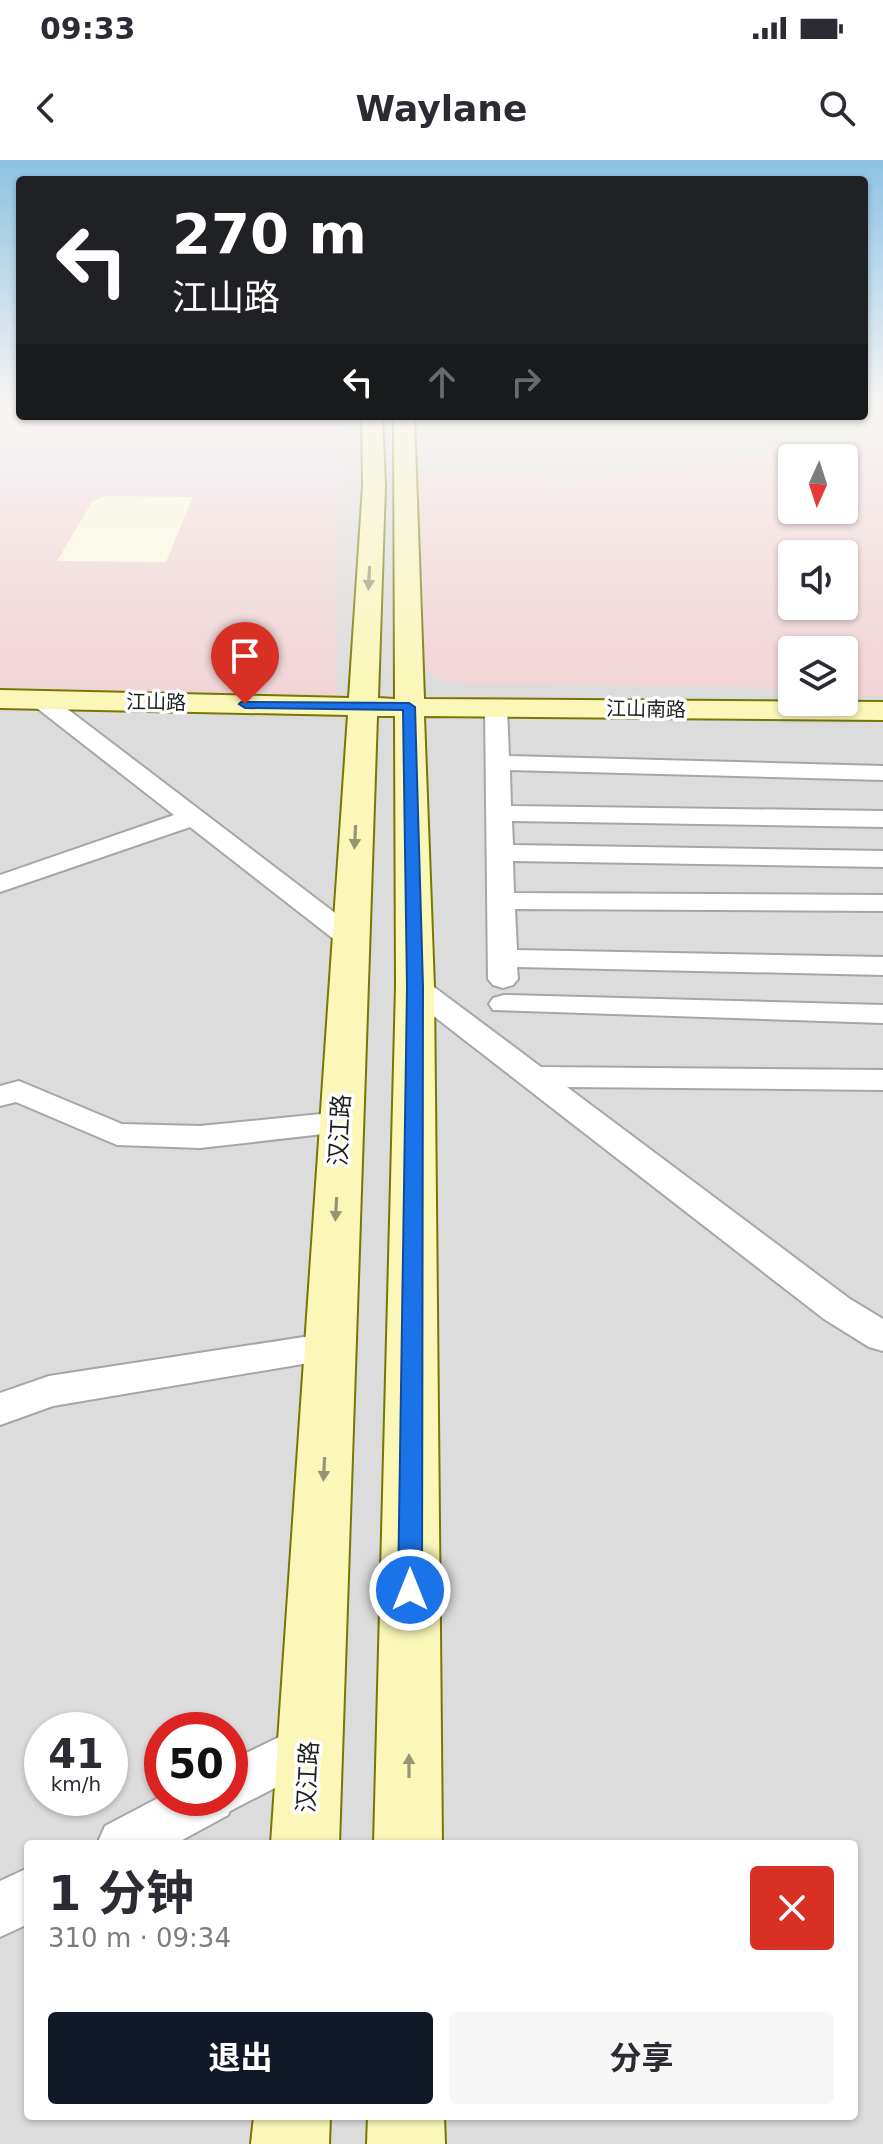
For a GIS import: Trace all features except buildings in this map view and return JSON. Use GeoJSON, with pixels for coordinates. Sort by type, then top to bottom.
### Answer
{"type":"FeatureCollection","features":[{"type":"Feature","properties":{"kind":"main road","name":"汉江路"},"geometry":{"type":"LineString","coordinates":[[305,1840],[373,501]]}},
{"type":"Feature","properties":{"kind":"main road","name":"汉江路"},"geometry":{"type":"LineString","coordinates":[[393,501],[409,707],[415,987],[408,1840]]}},
{"type":"Feature","properties":{"kind":"main road","name":"江山路"},"geometry":{"type":"LineString","coordinates":[[0,699],[409,707]]}},
{"type":"Feature","properties":{"kind":"main road","name":"江山南路"},"geometry":{"type":"LineString","coordinates":[[409,707],[883,711]]}},
{"type":"Feature","properties":{"kind":"main road"},"geometry":{"type":"LineString","coordinates":[[290,2144],[292,2120]]}},
{"type":"Feature","properties":{"kind":"main road"},"geometry":{"type":"LineString","coordinates":[[406,2120],[406,2144]]}},
{"type":"Feature","properties":{"kind":"street"},"geometry":{"type":"LineString","coordinates":[[41,700],[350,938]]}},
{"type":"Feature","properties":{"kind":"street"},"geometry":{"type":"LineString","coordinates":[[496,708],[505,1056]]}},
{"type":"Feature","properties":{"kind":"street"},"geometry":{"type":"LineString","coordinates":[[498,763],[883,773]]}},
{"type":"Feature","properties":{"kind":"street"},"geometry":{"type":"LineString","coordinates":[[499,813],[883,819]]}},
{"type":"Feature","properties":{"kind":"street"},"geometry":{"type":"LineString","coordinates":[[0,884],[193,817]]}},
{"type":"Feature","properties":{"kind":"street"},"geometry":{"type":"LineString","coordinates":[[500,853],[883,859]]}},
{"type":"Feature","properties":{"kind":"street"},"geometry":{"type":"LineString","coordinates":[[501,901],[883,903]]}},
{"type":"Feature","properties":{"kind":"street"},"geometry":{"type":"LineString","coordinates":[[503,958],[883,966]]}},
{"type":"Feature","properties":{"kind":"street"},"geometry":{"type":"LineString","coordinates":[[415,987],[837,1309],[883,1337]]}},
{"type":"Feature","properties":{"kind":"street"},"geometry":{"type":"LineString","coordinates":[[504,1004],[883,1014]]}},
{"type":"Feature","properties":{"kind":"street"},"geometry":{"type":"LineString","coordinates":[[533,1077],[883,1080]]}},
{"type":"Feature","properties":{"kind":"street"},"geometry":{"type":"LineString","coordinates":[[0,1096],[19,1091],[117,1134],[200,1137],[341,1122]]}},
{"type":"Feature","properties":{"kind":"street"},"geometry":{"type":"LineString","coordinates":[[0,1409],[49,1391],[330,1347]]}},
{"type":"Feature","properties":{"kind":"street"},"geometry":{"type":"LineString","coordinates":[[248,1778],[310,1745]]}},
{"type":"Feature","properties":{"kind":"street"},"geometry":{"type":"LineString","coordinates":[[131,1840],[176,1816]]}},
{"type":"Feature","properties":{"kind":"street"},"geometry":{"type":"LineString","coordinates":[[0,1910],[24,1897]]}},
{"type":"Feature","properties":{"kind":"shaded area"},"geometry":{"type":"Polygon","coordinates":[[[0,501],[778,501],[778,524],[858,524],[858,501],[883,501],[883,2144],[0,2144],[0,501]]]}},
{"type":"Feature","properties":{"kind":"shaded area"},"geometry":{"type":"Polygon","coordinates":[[[0,501],[335,501],[337,699],[0,691],[0,501]]]}},
{"type":"Feature","properties":{"kind":"shaded area"},"geometry":{"type":"Polygon","coordinates":[[[192,501],[166,562],[57,561],[92,502],[192,501]]]}},
{"type":"Feature","properties":{"kind":"shaded area"},"geometry":{"type":"Polygon","coordinates":[[[414,501],[778,501],[778,524],[858,524],[858,501],[883,501],[883,696],[858,695],[858,636],[778,636],[778,690],[464,684],[439,680],[424,667],[417,651],[414,501]]]}},
{"type":"Feature","properties":{"kind":"route"},"geometry":{"type":"LineString","coordinates":[[245,704],[409,707],[415,987],[410,1590]]}}]}
